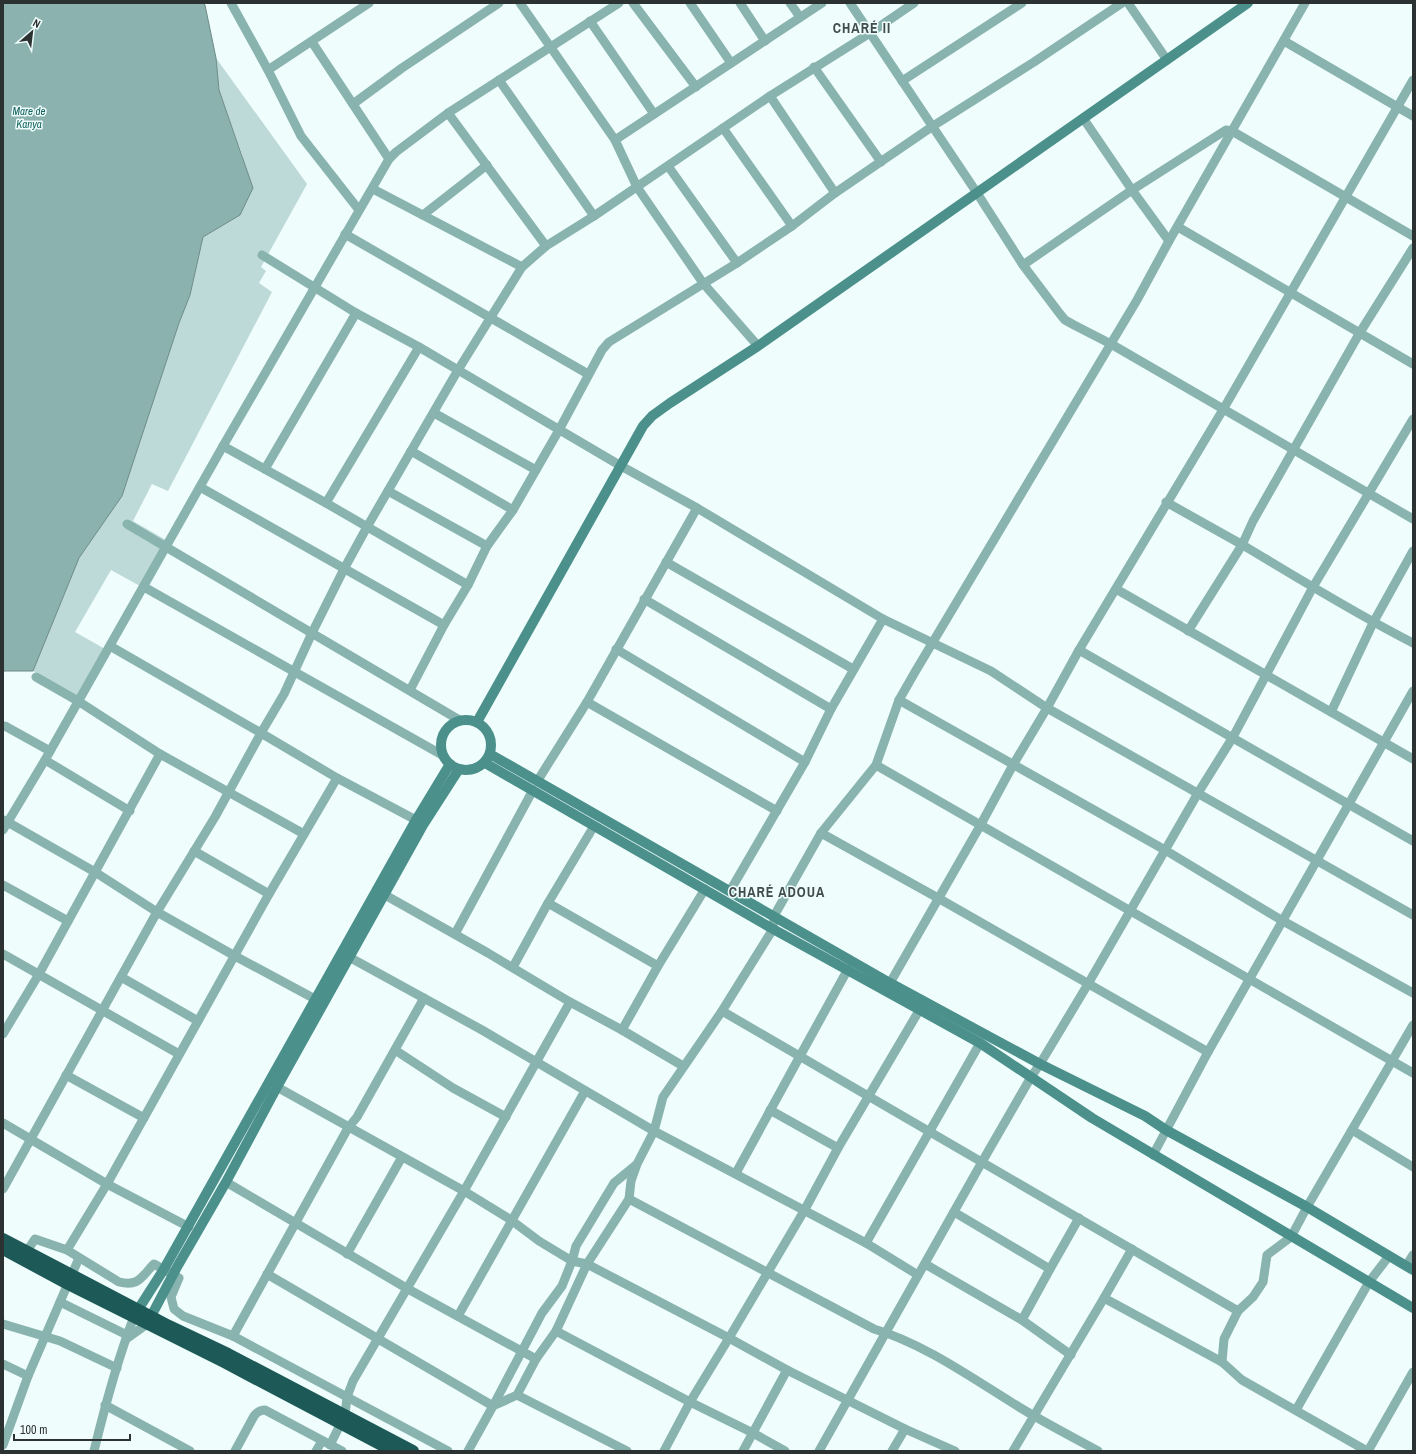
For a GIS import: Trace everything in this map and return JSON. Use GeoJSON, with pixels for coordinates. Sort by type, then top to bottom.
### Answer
{"type":"FeatureCollection","features":[{"type":"Feature","properties":{"kind":"highway"},"geometry":{"type":"LineString","coordinates":[[3,1239],[28,1251],[69,1279]]}},
{"type":"Feature","properties":{"kind":"highway"},"geometry":{"type":"LineString","coordinates":[[3,1249],[69,1279],[149,1320],[228,1354],[343,1419],[392,1451]]}},
{"type":"Feature","properties":{"kind":"highway"},"geometry":{"type":"LineString","coordinates":[[343,1419],[413,1451]]}},
{"type":"Feature","properties":{"kind":"street"},"geometry":{"type":"LineString","coordinates":[[230,3],[268,70],[301,136],[359,210]]}},
{"type":"Feature","properties":{"kind":"street"},"geometry":{"type":"LineString","coordinates":[[268,70],[369,3]]}},
{"type":"Feature","properties":{"kind":"street"},"geometry":{"type":"LineString","coordinates":[[353,104],[402,68],[499,3]]}},
{"type":"Feature","properties":{"kind":"street"},"geometry":{"type":"LineString","coordinates":[[520,3],[615,140],[636,187],[704,283],[758,346]]}},
{"type":"Feature","properties":{"kind":"street"},"geometry":{"type":"LineString","coordinates":[[315,999],[157,912],[95,872],[5,824],[45,760],[223,446],[389,159],[396,152],[448,113],[551,47],[590,20],[619,3]]}},
{"type":"Feature","properties":{"kind":"street"},"geometry":{"type":"LineString","coordinates":[[633,3],[696,87]]}},
{"type":"Feature","properties":{"kind":"street"},"geometry":{"type":"LineString","coordinates":[[690,3],[731,63]]}},
{"type":"Feature","properties":{"kind":"street"},"geometry":{"type":"LineString","coordinates":[[740,3],[765,41]]}},
{"type":"Feature","properties":{"kind":"street"},"geometry":{"type":"LineString","coordinates":[[790,3],[800,17]]}},
{"type":"Feature","properties":{"kind":"street"},"geometry":{"type":"LineString","coordinates":[[615,140],[822,3]]}},
{"type":"Feature","properties":{"kind":"street"},"geometry":{"type":"LineString","coordinates":[[850,3],[933,126],[1023,265],[1065,320],[1111,344],[1224,408],[1413,519]]}},
{"type":"Feature","properties":{"kind":"street"},"geometry":{"type":"LineString","coordinates":[[3,1189],[157,912],[228,793],[284,694],[312,633],[367,527],[458,370],[522,267],[546,246],[594,216],[770,96],[870,33],[914,3]]}},
{"type":"Feature","properties":{"kind":"street"},"geometry":{"type":"LineString","coordinates":[[902,81],[1022,3]]}},
{"type":"Feature","properties":{"kind":"street"},"geometry":{"type":"LineString","coordinates":[[410,690],[444,625],[468,585],[487,546],[513,510],[559,430],[588,374],[608,342],[737,263],[792,226],[835,193],[933,126],[1034,62],[1122,3]]}},
{"type":"Feature","properties":{"kind":"street"},"geometry":{"type":"LineString","coordinates":[[1128,3],[1167,60]]}},
{"type":"Feature","properties":{"kind":"street"},"geometry":{"type":"LineString","coordinates":[[477,722],[643,426],[652,416],[758,346],[1248,3]]}},
{"type":"Feature","properties":{"kind":"street"},"geometry":{"type":"LineString","coordinates":[[493,1406],[517,1395],[536,1359],[556,1331],[587,1264],[629,1199],[631,1181],[637,1164],[654,1130],[663,1097],[722,1011],[773,929],[774,916],[821,833],[876,765],[899,700],[1137,300],[1305,3]]}},
{"type":"Feature","properties":{"kind":"street"},"geometry":{"type":"LineString","coordinates":[[590,20],[654,114]]}},
{"type":"Feature","properties":{"kind":"street"},"geometry":{"type":"LineString","coordinates":[[1284,41],[1413,116]]}},
{"type":"Feature","properties":{"kind":"street"},"geometry":{"type":"LineString","coordinates":[[312,42],[389,159]]}},
{"type":"Feature","properties":{"kind":"street"},"geometry":{"type":"LineString","coordinates":[[814,67],[881,162]]}},
{"type":"Feature","properties":{"kind":"street"},"geometry":{"type":"LineString","coordinates":[[499,80],[594,216]]}},
{"type":"Feature","properties":{"kind":"street"},"geometry":{"type":"LineString","coordinates":[[890,983],[1079,650],[1166,502],[1224,408],[1413,80]]}},
{"type":"Feature","properties":{"kind":"street"},"geometry":{"type":"LineString","coordinates":[[770,96],[835,193]]}},
{"type":"Feature","properties":{"kind":"street"},"geometry":{"type":"LineString","coordinates":[[448,113],[546,246]]}},
{"type":"Feature","properties":{"kind":"street"},"geometry":{"type":"LineString","coordinates":[[1083,118],[1169,241]]}},
{"type":"Feature","properties":{"kind":"street"},"geometry":{"type":"LineString","coordinates":[[723,128],[792,226]]}},
{"type":"Feature","properties":{"kind":"street"},"geometry":{"type":"LineString","coordinates":[[1023,265],[1223,130],[1232,132],[1413,236]]}},
{"type":"Feature","properties":{"kind":"street"},"geometry":{"type":"LineString","coordinates":[[423,215],[487,165]]}},
{"type":"Feature","properties":{"kind":"street"},"geometry":{"type":"LineString","coordinates":[[668,166],[737,263]]}},
{"type":"Feature","properties":{"kind":"street"},"geometry":{"type":"LineString","coordinates":[[373,189],[522,267]]}},
{"type":"Feature","properties":{"kind":"street"},"geometry":{"type":"LineString","coordinates":[[1178,227],[1291,292],[1359,334],[1413,364]]}},
{"type":"Feature","properties":{"kind":"street"},"geometry":{"type":"LineString","coordinates":[[345,234],[588,374]]}},
{"type":"Feature","properties":{"kind":"street"},"geometry":{"type":"LineString","coordinates":[[1188,631],[1242,545],[1252,521],[1359,334],[1413,248]]}},
{"type":"Feature","properties":{"kind":"street"},"geometry":{"type":"LineString","coordinates":[[262,255],[356,313],[458,370],[621,466],[697,508],[884,618],[991,671],[1047,708],[1413,915]]}},
{"type":"Feature","properties":{"kind":"street"},"geometry":{"type":"LineString","coordinates":[[265,469],[356,313]]}},
{"type":"Feature","properties":{"kind":"street"},"geometry":{"type":"LineString","coordinates":[[326,503],[418,347]]}},
{"type":"Feature","properties":{"kind":"street"},"geometry":{"type":"LineString","coordinates":[[434,413],[536,470]]}},
{"type":"Feature","properties":{"kind":"street"},"geometry":{"type":"LineString","coordinates":[[819,1451],[1030,1078],[1088,984],[1198,793],[1233,737],[1313,587],[1413,419]]}},
{"type":"Feature","properties":{"kind":"street"},"geometry":{"type":"LineString","coordinates":[[223,446],[326,503],[468,585]]}},
{"type":"Feature","properties":{"kind":"street"},"geometry":{"type":"LineString","coordinates":[[411,451],[513,510]]}},
{"type":"Feature","properties":{"kind":"street"},"geometry":{"type":"LineString","coordinates":[[200,487],[444,625]]}},
{"type":"Feature","properties":{"kind":"street"},"geometry":{"type":"LineString","coordinates":[[388,491],[487,546]]}},
{"type":"Feature","properties":{"kind":"street"},"geometry":{"type":"LineString","coordinates":[[1166,502],[1242,545],[1373,623],[1413,643]]}},
{"type":"Feature","properties":{"kind":"street"},"geometry":{"type":"LineString","coordinates":[[538,780],[587,702],[644,599],[697,508]]}},
{"type":"Feature","properties":{"kind":"street"},"geometry":{"type":"LineString","coordinates":[[127,524],[461,721]]}},
{"type":"Feature","properties":{"kind":"street"},"geometry":{"type":"LineString","coordinates":[[1331,712],[1373,623],[1413,551]]}},
{"type":"Feature","properties":{"kind":"street"},"geometry":{"type":"LineString","coordinates":[[666,562],[853,669]]}},
{"type":"Feature","properties":{"kind":"street"},"geometry":{"type":"LineString","coordinates":[[94,1451],[105,1405],[135,1313],[169,1272],[226,1182],[349,957],[424,825],[451,763],[442,742],[445,732],[452,725],[461,721],[477,722],[485,729],[491,738],[492,743],[487,758],[473,770],[451,763],[295,672],[144,587]]}},
{"type":"Feature","properties":{"kind":"street"},"geometry":{"type":"LineString","coordinates":[[1116,589],[1413,759]]}},
{"type":"Feature","properties":{"kind":"street"},"geometry":{"type":"LineString","coordinates":[[644,599],[831,709]]}},
{"type":"Feature","properties":{"kind":"street"},"geometry":{"type":"LineString","coordinates":[[730,891],[805,762],[831,709],[853,669],[884,618]]}},
{"type":"Feature","properties":{"kind":"street"},"geometry":{"type":"LineString","coordinates":[[110,646],[337,778],[416,820]]}},
{"type":"Feature","properties":{"kind":"street"},"geometry":{"type":"LineString","coordinates":[[616,649],[805,762]]}},
{"type":"Feature","properties":{"kind":"street"},"geometry":{"type":"LineString","coordinates":[[1079,650],[1413,841]]}},
{"type":"Feature","properties":{"kind":"street"},"geometry":{"type":"LineString","coordinates":[[36,677],[78,701],[160,754],[304,834]]}},
{"type":"Feature","properties":{"kind":"street"},"geometry":{"type":"LineString","coordinates":[[1153,1155],[1208,1052],[1413,691]]}},
{"type":"Feature","properties":{"kind":"street"},"geometry":{"type":"LineString","coordinates":[[899,700],[1165,850],[1283,921],[1413,993]]}},
{"type":"Feature","properties":{"kind":"street"},"geometry":{"type":"LineString","coordinates":[[587,702],[777,811]]}},
{"type":"Feature","properties":{"kind":"street"},"geometry":{"type":"LineString","coordinates":[[5,726],[50,751]]}},
{"type":"Feature","properties":{"kind":"street"},"geometry":{"type":"LineString","coordinates":[[3,1034],[39,974],[160,754]]}},
{"type":"Feature","properties":{"kind":"street"},"geometry":{"type":"LineString","coordinates":[[487,758],[538,780],[890,983],[1040,1064],[1145,1116],[1166,1130],[1307,1207],[1410,1268],[1413,1255]]}},
{"type":"Feature","properties":{"kind":"street"},"geometry":{"type":"LineString","coordinates":[[487,758],[533,790],[594,826],[773,929],[980,1043],[1030,1078],[1092,1118],[1413,1308]]}},
{"type":"Feature","properties":{"kind":"street"},"geometry":{"type":"LineString","coordinates":[[45,760],[130,811]]}},
{"type":"Feature","properties":{"kind":"street"},"geometry":{"type":"LineString","coordinates":[[126,1337],[149,1320],[189,1227],[416,820],[451,763]]}},
{"type":"Feature","properties":{"kind":"street"},"geometry":{"type":"LineString","coordinates":[[876,765],[1413,1073]]}},
{"type":"Feature","properties":{"kind":"street"},"geometry":{"type":"LineString","coordinates":[[67,1250],[107,1184],[269,894],[337,778]]}},
{"type":"Feature","properties":{"kind":"street"},"geometry":{"type":"LineString","coordinates":[[454,934],[533,790]]}},
{"type":"Feature","properties":{"kind":"street"},"geometry":{"type":"LineString","coordinates":[[513,967],[594,826]]}},
{"type":"Feature","properties":{"kind":"street"},"geometry":{"type":"LineString","coordinates":[[821,833],[1208,1052]]}},
{"type":"Feature","properties":{"kind":"street"},"geometry":{"type":"LineString","coordinates":[[194,851],[269,894]]}},
{"type":"Feature","properties":{"kind":"street"},"geometry":{"type":"LineString","coordinates":[[3,886],[68,921]]}},
{"type":"Feature","properties":{"kind":"street"},"geometry":{"type":"LineString","coordinates":[[622,1030],[658,966],[705,889]]}},
{"type":"Feature","properties":{"kind":"street"},"geometry":{"type":"LineString","coordinates":[[384,895],[513,967],[570,1002],[622,1030],[683,1066]]}},
{"type":"Feature","properties":{"kind":"street"},"geometry":{"type":"LineString","coordinates":[[548,904],[658,966]]}},
{"type":"Feature","properties":{"kind":"street"},"geometry":{"type":"LineString","coordinates":[[3,954],[179,1054]]}},
{"type":"Feature","properties":{"kind":"street"},"geometry":{"type":"LineString","coordinates":[[349,957],[482,1030],[654,1130],[866,1243],[918,1275]]}},
{"type":"Feature","properties":{"kind":"street"},"geometry":{"type":"LineString","coordinates":[[736,1173],[848,970]]}},
{"type":"Feature","properties":{"kind":"street"},"geometry":{"type":"LineString","coordinates":[[121,978],[198,1021]]}},
{"type":"Feature","properties":{"kind":"street"},"geometry":{"type":"LineString","coordinates":[[232,1336],[348,1128],[356,1117],[424,998]]}},
{"type":"Feature","properties":{"kind":"street"},"geometry":{"type":"LineString","coordinates":[[316,1451],[326,1443],[343,1419],[347,1397],[353,1381],[408,1289],[570,1002]]}},
{"type":"Feature","properties":{"kind":"street"},"geometry":{"type":"LineString","coordinates":[[664,1451],[690,1402],[730,1338],[804,1211],[868,1096],[920,1009]]}},
{"type":"Feature","properties":{"kind":"street"},"geometry":{"type":"LineString","coordinates":[[722,1011],[1238,1311]]}},
{"type":"Feature","properties":{"kind":"street"},"geometry":{"type":"LineString","coordinates":[[1222,1362],[1224,1339],[1238,1311],[1253,1297],[1263,1282],[1267,1255],[1291,1237],[1413,1025]]}},
{"type":"Feature","properties":{"kind":"street"},"geometry":{"type":"LineString","coordinates":[[866,1243],[980,1043]]}},
{"type":"Feature","properties":{"kind":"street"},"geometry":{"type":"LineString","coordinates":[[395,1050],[453,1088],[506,1117]]}},
{"type":"Feature","properties":{"kind":"street"},"geometry":{"type":"LineString","coordinates":[[66,1075],[144,1118]]}},
{"type":"Feature","properties":{"kind":"street"},"geometry":{"type":"LineString","coordinates":[[277,1087],[348,1128],[464,1191],[511,1220],[539,1241],[572,1261],[587,1264],[730,1338],[787,1370],[905,1429],[951,1450]]}},
{"type":"Feature","properties":{"kind":"street"},"geometry":{"type":"LineString","coordinates":[[458,1316],[585,1091]]}},
{"type":"Feature","properties":{"kind":"street"},"geometry":{"type":"LineString","coordinates":[[770,1110],[838,1148]]}},
{"type":"Feature","properties":{"kind":"street"},"geometry":{"type":"LineString","coordinates":[[3,1124],[107,1184],[189,1227]]}},
{"type":"Feature","properties":{"kind":"street"},"geometry":{"type":"LineString","coordinates":[[1352,1130],[1413,1167]]}},
{"type":"Feature","properties":{"kind":"street"},"geometry":{"type":"LineString","coordinates":[[347,1254],[402,1157]]}},
{"type":"Feature","properties":{"kind":"street"},"geometry":{"type":"LineString","coordinates":[[468,1451],[542,1313],[562,1286],[576,1246],[614,1183],[637,1164]]}},
{"type":"Feature","properties":{"kind":"street"},"geometry":{"type":"LineString","coordinates":[[226,1182],[408,1289],[536,1359]]}},
{"type":"Feature","properties":{"kind":"street"},"geometry":{"type":"LineString","coordinates":[[629,1199],[874,1329],[887,1332],[953,1366],[1033,1416],[1098,1451]]}},
{"type":"Feature","properties":{"kind":"street"},"geometry":{"type":"LineString","coordinates":[[954,1212],[1050,1269]]}},
{"type":"Feature","properties":{"kind":"street"},"geometry":{"type":"LineString","coordinates":[[1022,1320],[1079,1218]]}},
{"type":"Feature","properties":{"kind":"street"},"geometry":{"type":"LineString","coordinates":[[28,1251],[35,1239],[67,1250],[119,1282],[128,1284],[135,1283],[154,1264],[179,1278],[171,1297],[174,1309],[183,1316],[232,1336],[448,1451]]}},
{"type":"Feature","properties":{"kind":"street"},"geometry":{"type":"LineString","coordinates":[[1013,1451],[1071,1355],[1132,1249]]}},
{"type":"Feature","properties":{"kind":"street"},"geometry":{"type":"LineString","coordinates":[[1296,1410],[1369,1282],[1389,1256]]}},
{"type":"Feature","properties":{"kind":"street"},"geometry":{"type":"LineString","coordinates":[[3,1445],[28,1376],[79,1258]]}},
{"type":"Feature","properties":{"kind":"street"},"geometry":{"type":"LineString","coordinates":[[925,1264],[1022,1320],[1071,1355]]}},
{"type":"Feature","properties":{"kind":"street"},"geometry":{"type":"LineString","coordinates":[[267,1274],[379,1338],[493,1406]]}},
{"type":"Feature","properties":{"kind":"street"},"geometry":{"type":"LineString","coordinates":[[1104,1298],[1222,1362],[1242,1380],[1367,1451],[1413,1372]]}},
{"type":"Feature","properties":{"kind":"street"},"geometry":{"type":"LineString","coordinates":[[60,1302],[126,1337]]}},
{"type":"Feature","properties":{"kind":"street"},"geometry":{"type":"LineString","coordinates":[[3,1324],[60,1341],[117,1368]]}},
{"type":"Feature","properties":{"kind":"street"},"geometry":{"type":"LineString","coordinates":[[556,1331],[785,1451]]}},
{"type":"Feature","properties":{"kind":"street"},"geometry":{"type":"LineString","coordinates":[[3,1364],[28,1376]]}},
{"type":"Feature","properties":{"kind":"street"},"geometry":{"type":"LineString","coordinates":[[743,1451],[787,1370]]}},
{"type":"Feature","properties":{"kind":"street"},"geometry":{"type":"LineString","coordinates":[[517,1395],[627,1451]]}},
{"type":"Feature","properties":{"kind":"street"},"geometry":{"type":"LineString","coordinates":[[105,1405],[190,1451]]}},
{"type":"Feature","properties":{"kind":"street"},"geometry":{"type":"LineString","coordinates":[[235,1451],[256,1412],[261,1410],[265,1410],[342,1451]]}},
{"type":"Feature","properties":{"kind":"street"},"geometry":{"type":"LineString","coordinates":[[892,1451],[905,1429]]}},
{"type":"Feature","properties":{"kind":"shaded area"},"geometry":{"type":"Polygon","coordinates":[[[216,58],[307,184],[261,267],[266,271],[259,283],[272,292],[168,491],[152,484],[133,521],[166,540],[140,586],[111,570],[75,632],[105,649],[77,696],[33,671],[79,558],[122,496],[179,323],[190,295],[203,237],[240,215],[243,157],[219,90],[216,58]]]}},
{"type":"Feature","properties":{"kind":"water","name":"Mare de Kanya"},"geometry":{"type":"Polygon","coordinates":[[[3,3],[203,3],[205,5],[216,58],[219,90],[253,188],[240,215],[203,237],[190,295],[179,323],[122,496],[79,558],[33,671],[4,671],[3,673],[3,3]]]}},
{"type":"Feature","properties":{"kind":"district","name":"CHARÉ II"},"geometry":{"type":"Point","coordinates":[862,28]}},
{"type":"Feature","properties":{"kind":"district","name":"CHARÉ ADOUA"},"geometry":{"type":"Point","coordinates":[777,892]}}]}
